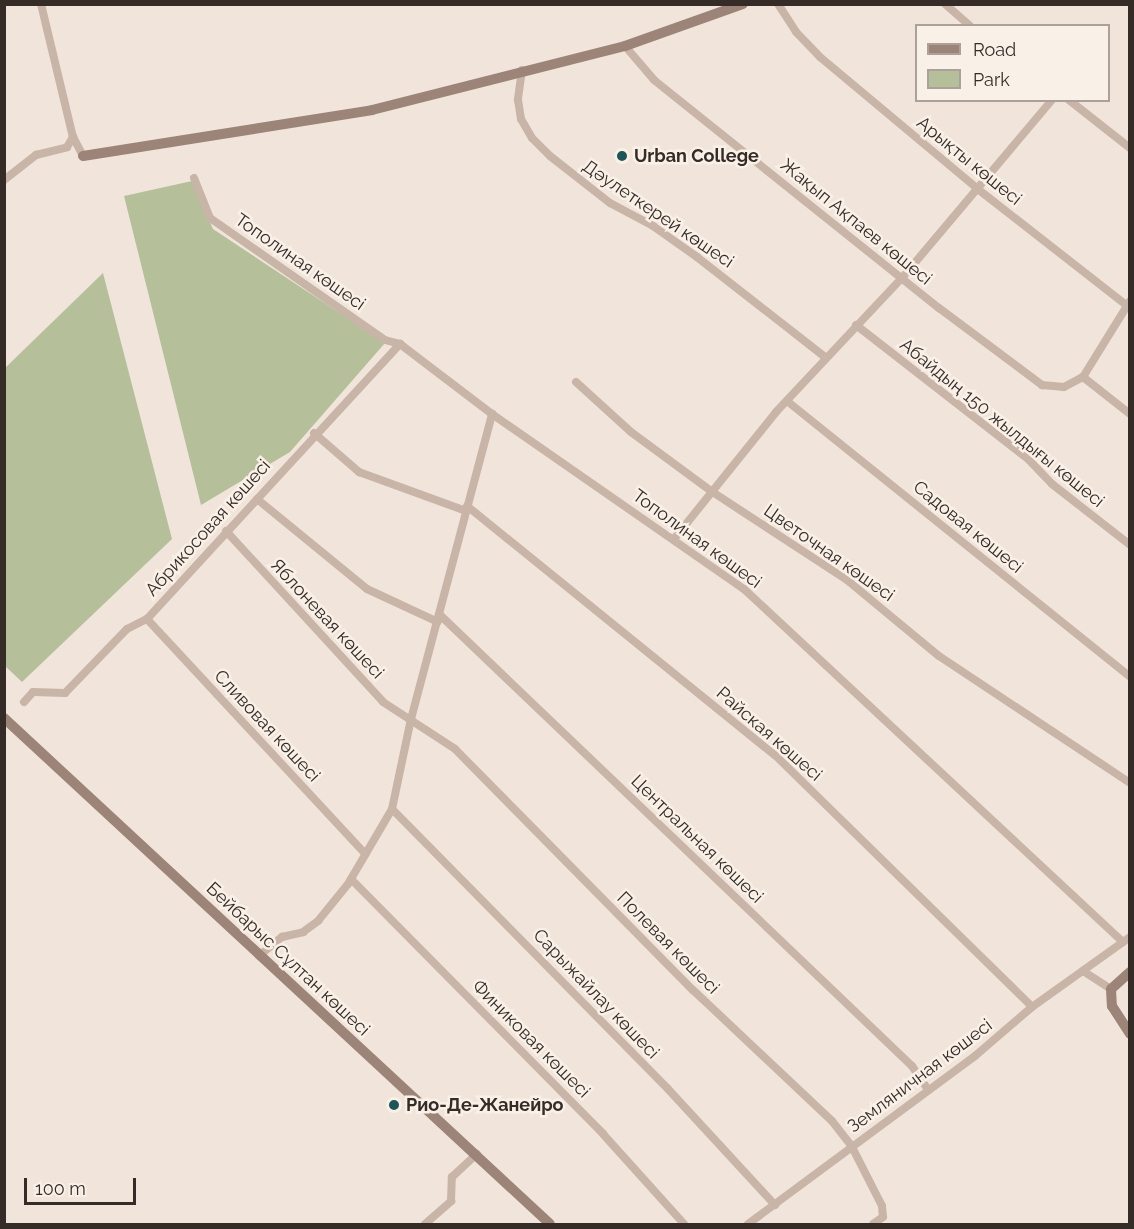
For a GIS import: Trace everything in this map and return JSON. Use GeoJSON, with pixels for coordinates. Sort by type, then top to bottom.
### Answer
{"type":"FeatureCollection","features":[{"type":"Feature","properties":{"kind":"street"},"geometry":{"type":"LineString","coordinates":[[41,4],[73,137],[83,156],[372,110],[522,70],[625,46],[743,4]]}},
{"type":"Feature","properties":{"kind":"street","name":"Арықты көшесі"},"geometry":{"type":"LineString","coordinates":[[778,4],[796,32],[820,57],[979,190],[1128,303]]}},
{"type":"Feature","properties":{"kind":"street"},"geometry":{"type":"LineString","coordinates":[[945,4],[968,24]]}},
{"type":"Feature","properties":{"kind":"street","name":"Жақып Ақпаев көшесі"},"geometry":{"type":"LineString","coordinates":[[625,46],[654,80],[902,278],[1042,385],[1064,387],[1083,377]]}},
{"type":"Feature","properties":{"kind":"street","name":"Дәулеткерей көшесі"},"geometry":{"type":"LineString","coordinates":[[522,70],[518,100],[521,119],[532,138],[550,156],[610,203],[653,226],[697,257],[825,357]]}},
{"type":"Feature","properties":{"kind":"street"},"geometry":{"type":"LineString","coordinates":[[674,539],[787,401],[825,357],[902,278],[979,190],[1050,102]]}},
{"type":"Feature","properties":{"kind":"street"},"geometry":{"type":"LineString","coordinates":[[1072,102],[1130,148]]}},
{"type":"Feature","properties":{"kind":"street"},"geometry":{"type":"LineString","coordinates":[[7,179],[36,155],[67,147],[73,137]]}},
{"type":"Feature","properties":{"kind":"street","name":"Тополиная көшесі"},"geometry":{"type":"LineString","coordinates":[[194,178],[210,218],[385,340],[400,344],[492,414],[744,590],[1126,940]]}},
{"type":"Feature","properties":{"kind":"street"},"geometry":{"type":"LineString","coordinates":[[1128,303],[1083,377],[1130,414]]}},
{"type":"Feature","properties":{"kind":"street","name":"Абайдың 150 жылдығы көшесі"},"geometry":{"type":"LineString","coordinates":[[856,325],[1028,459],[1052,484],[1130,545]]}},
{"type":"Feature","properties":{"kind":"street","name":"Абрикосовая көшесі"},"geometry":{"type":"LineString","coordinates":[[24,702],[33,692],[65,693],[127,628],[147,619],[314,434],[400,344]]}},
{"type":"Feature","properties":{"kind":"street","name":"Цветочная көшесі"},"geometry":{"type":"LineString","coordinates":[[576,382],[631,432],[711,491],[847,580],[939,656],[1130,783]]}},
{"type":"Feature","properties":{"kind":"street","name":"Садовая көшесі"},"geometry":{"type":"LineString","coordinates":[[787,401],[1130,677]]}},
{"type":"Feature","properties":{"kind":"street"},"geometry":{"type":"LineString","coordinates":[[259,956],[282,937],[303,932],[318,921],[351,879],[392,809],[411,719],[492,414]]}},
{"type":"Feature","properties":{"kind":"street","name":"Райская көшесі"},"geometry":{"type":"LineString","coordinates":[[314,434],[359,472],[467,508],[775,755],[1032,1007]]}},
{"type":"Feature","properties":{"kind":"street","name":"Центральная көшесі"},"geometry":{"type":"LineString","coordinates":[[257,499],[367,590],[439,618],[912,1066],[928,1090]]}},
{"type":"Feature","properties":{"kind":"street","name":"Яблоневая көшесі"},"geometry":{"type":"LineString","coordinates":[[226,531],[383,702],[411,719]]}},
{"type":"Feature","properties":{"kind":"street","name":"Сливовая көшесі"},"geometry":{"type":"LineString","coordinates":[[147,619],[365,854]]}},
{"type":"Feature","properties":{"kind":"street","name":"Бейбарыс Сұлтан көшесі"},"geometry":{"type":"LineString","coordinates":[[4,718],[550,1224]]}},
{"type":"Feature","properties":{"kind":"street","name":"Полевая көшесі"},"geometry":{"type":"LineString","coordinates":[[411,719],[455,749],[693,990],[832,1120],[852,1147],[882,1206],[883,1217],[873,1224]]}},
{"type":"Feature","properties":{"kind":"street","name":"Сарыжайлау көшесі"},"geometry":{"type":"LineString","coordinates":[[392,809],[668,1089],[775,1205]]}},
{"type":"Feature","properties":{"kind":"street","name":"Финиковая көшесі"},"geometry":{"type":"LineString","coordinates":[[351,879],[603,1134],[684,1224]]}},
{"type":"Feature","properties":{"kind":"street","name":"Земляничная көшесі"},"geometry":{"type":"LineString","coordinates":[[748,1224],[975,1056],[1032,1007],[1126,940]]}},
{"type":"Feature","properties":{"kind":"street"},"geometry":{"type":"LineString","coordinates":[[1083,971],[1111,989]]}},
{"type":"Feature","properties":{"kind":"street"},"geometry":{"type":"LineString","coordinates":[[1111,989],[1130,972]]}},
{"type":"Feature","properties":{"kind":"street"},"geometry":{"type":"LineString","coordinates":[[1111,989],[1112,1006],[1130,1034]]}},
{"type":"Feature","properties":{"kind":"street"},"geometry":{"type":"LineString","coordinates":[[425,1224],[451,1201],[452,1177],[477,1154]]}},
{"type":"Feature","properties":{"kind":"green space"},"geometry":{"type":"Polygon","coordinates":[[[192,181],[213,229],[385,343],[290,452],[201,505],[124,196],[192,181]]]}},
{"type":"Feature","properties":{"kind":"green space"},"geometry":{"type":"Polygon","coordinates":[[[103,273],[172,539],[22,682],[5,666],[5,368],[103,273]]]}},
{"type":"Feature","properties":{"kind":"place","name":"Urban College"},"geometry":{"type":"Point","coordinates":[622,156]}},
{"type":"Feature","properties":{"kind":"place","name":"Рио-Де-Жанейро"},"geometry":{"type":"Point","coordinates":[394,1105]}}]}
